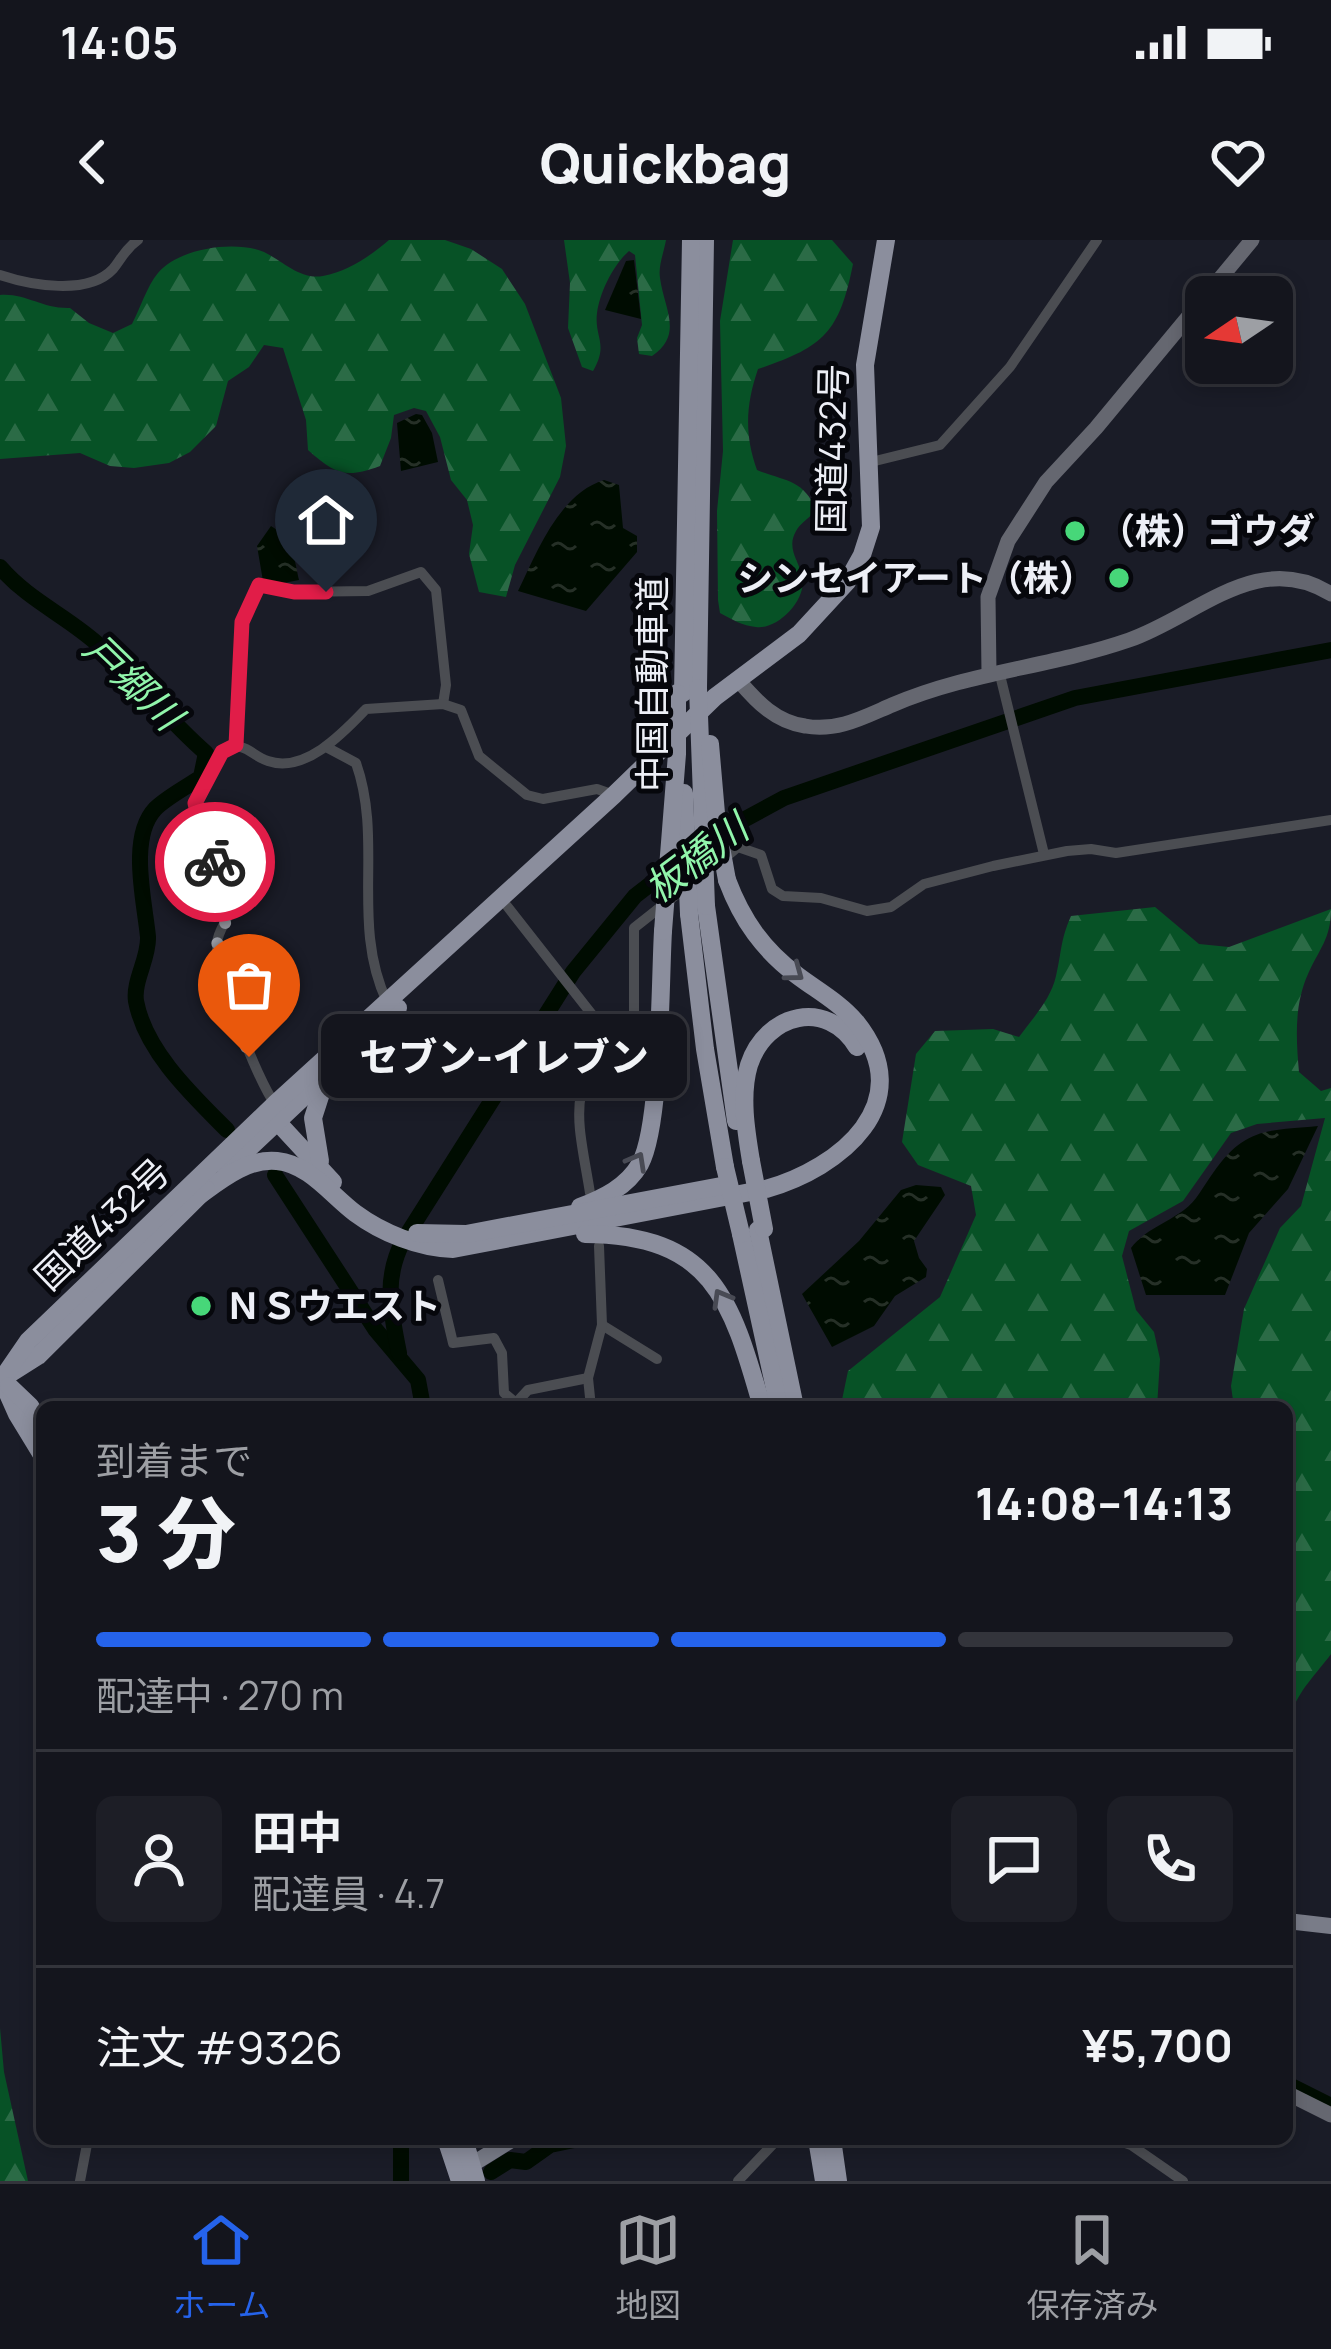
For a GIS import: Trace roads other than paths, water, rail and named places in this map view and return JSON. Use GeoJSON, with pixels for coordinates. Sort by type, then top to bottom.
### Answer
{"type":"FeatureCollection","features":[{"type":"Feature","properties":{"kind":"highway","name":"中国自動車道"},"geometry":{"type":"LineString","coordinates":[[691,240],[693,580]]}},
{"type":"Feature","properties":{"kind":"highway","name":"中国自動車道"},"geometry":{"type":"LineString","coordinates":[[705,240],[691,690],[697,910],[740,1164],[794,1401]]}},
{"type":"Feature","properties":{"kind":"highway","name":"国道432号"},"geometry":{"type":"LineString","coordinates":[[1,1378],[28,1341],[273,1115],[387,1002],[715,697],[799,634],[847,582],[871,527],[865,365],[886,240]]}},
{"type":"Feature","properties":{"kind":"highway","name":"国道432号"},"geometry":{"type":"LineString","coordinates":[[1,1378],[38,1356],[273,1115],[333,1070],[617,805],[739,681]]}},
{"type":"Feature","properties":{"kind":"highway"},"geometry":{"type":"LineString","coordinates":[[542,1227],[783,1185],[847,1150],[869,1120],[878,1087],[874,1053],[866,1038],[844,1010],[762,944],[727,880],[691,690]]}},
{"type":"Feature","properties":{"kind":"highway"},"geometry":{"type":"LineString","coordinates":[[542,1227],[610,1194],[640,1164],[652,1112],[677,754],[691,690]]}},
{"type":"Feature","properties":{"kind":"highway"},"geometry":{"type":"LineString","coordinates":[[273,1115],[352,1211],[397,1232],[466,1247],[767,1177],[829,1149],[857,1116],[866,1088],[856,1043],[835,1022],[809,1015],[794,1017],[765,1036],[748,1066],[740,1164]]}},
{"type":"Feature","properties":{"kind":"highway"},"geometry":{"type":"LineString","coordinates":[[327,1183],[312,1131],[318,1095],[333,1070]]}},
{"type":"Feature","properties":{"kind":"highway"},"geometry":{"type":"LineString","coordinates":[[200,1195],[240,1169],[267,1161],[289,1164],[327,1183]]}},
{"type":"Feature","properties":{"kind":"highway"},"geometry":{"type":"LineString","coordinates":[[542,1227],[638,1238],[662,1244],[693,1262],[721,1294],[760,1401]]}},
{"type":"Feature","properties":{"kind":"highway","name":"中国自動車道"},"geometry":{"type":"LineString","coordinates":[[754,1231],[778,1401]]}},
{"type":"Feature","properties":{"kind":"highway"},"geometry":{"type":"LineString","coordinates":[[1,1378],[36,1416]]}},
{"type":"Feature","properties":{"kind":"highway"},"geometry":{"type":"LineString","coordinates":[[1,1378],[36,1446]]}},
{"type":"Feature","properties":{"kind":"highway"},"geometry":{"type":"LineString","coordinates":[[449,2145],[462,2176]]}},
{"type":"Feature","properties":{"kind":"highway"},"geometry":{"type":"LineString","coordinates":[[462,2176],[464,2145]]}},
{"type":"Feature","properties":{"kind":"highway"},"geometry":{"type":"LineString","coordinates":[[824,2181],[825,2146]]}},
{"type":"Feature","properties":{"kind":"highway"},"geometry":{"type":"LineString","coordinates":[[825,2146],[838,2181]]}},
{"type":"Feature","properties":{"kind":"main road"},"geometry":{"type":"LineString","coordinates":[[1293,1923],[1331,1926]]}},
{"type":"Feature","properties":{"kind":"main road"},"geometry":{"type":"LineString","coordinates":[[462,2176],[505,2145]]}},
{"type":"Feature","properties":{"kind":"street"},"geometry":{"type":"LineString","coordinates":[[0,274],[58,286],[98,278],[109,273],[138,240]]}},
{"type":"Feature","properties":{"kind":"street"},"geometry":{"type":"LineString","coordinates":[[871,462],[940,445],[1010,367],[1097,240]]}},
{"type":"Feature","properties":{"kind":"street"},"geometry":{"type":"LineString","coordinates":[[1044,854],[994,671],[988,597],[1008,541],[1046,482],[1252,240]]}},
{"type":"Feature","properties":{"kind":"street"},"geometry":{"type":"LineString","coordinates":[[236,745],[242,622],[259,585],[294,592],[368,591],[422,572],[436,590],[446,685],[443,704]]}},
{"type":"Feature","properties":{"kind":"street"},"geometry":{"type":"LineString","coordinates":[[739,681],[762,707],[800,726],[847,724],[930,688],[1129,640],[1250,580],[1271,578],[1326,586]]}},
{"type":"Feature","properties":{"kind":"street"},"geometry":{"type":"LineString","coordinates":[[273,1115],[249,1057],[218,956],[218,936],[231,908],[195,808],[222,752],[236,745],[268,761],[289,761],[328,748],[366,709],[443,704],[461,710],[479,756],[527,795],[543,799],[597,789],[614,795]]}},
{"type":"Feature","properties":{"kind":"street"},"geometry":{"type":"LineString","coordinates":[[328,748],[356,763],[366,791],[370,960],[387,1002]]}},
{"type":"Feature","properties":{"kind":"street"},"geometry":{"type":"LineString","coordinates":[[590,1193],[576,1112],[578,1096],[584,1078],[612,1040],[631,1030],[634,928],[738,847],[761,855],[772,889],[783,896],[820,898],[867,911],[891,908],[924,884],[1044,854],[1090,849],[1116,853],[1331,820]]}},
{"type":"Feature","properties":{"kind":"street"},"geometry":{"type":"LineString","coordinates":[[506,906],[612,1040]]}},
{"type":"Feature","properties":{"kind":"street"},"geometry":{"type":"LineString","coordinates":[[590,1401],[588,1378],[602,1324],[599,1246]]}},
{"type":"Feature","properties":{"kind":"street"},"geometry":{"type":"LineString","coordinates":[[422,1294],[439,1285],[453,1343]]}},
{"type":"Feature","properties":{"kind":"street"},"geometry":{"type":"LineString","coordinates":[[602,1324],[657,1359]]}},
{"type":"Feature","properties":{"kind":"street"},"geometry":{"type":"LineString","coordinates":[[437,1349],[494,1339],[502,1353],[504,1394],[510,1401]]}},
{"type":"Feature","properties":{"kind":"street"},"geometry":{"type":"LineString","coordinates":[[518,1401],[528,1390],[588,1378]]}},
{"type":"Feature","properties":{"kind":"street"},"geometry":{"type":"LineString","coordinates":[[1293,2096],[1331,2115]]}},
{"type":"Feature","properties":{"kind":"street"},"geometry":{"type":"LineString","coordinates":[[80,2181],[87,2145]]}},
{"type":"Feature","properties":{"kind":"street"},"geometry":{"type":"LineString","coordinates":[[739,2181],[772,2145]]}},
{"type":"Feature","properties":{"kind":"street"},"geometry":{"type":"LineString","coordinates":[[1131,2145],[1183,2181]]}},
{"type":"Feature","properties":{"kind":"water"},"geometry":{"type":"Polygon","coordinates":[[[634,260],[641,319],[605,310],[626,261],[634,260]]]}},
{"type":"Feature","properties":{"kind":"water"},"geometry":{"type":"Polygon","coordinates":[[[422,415],[432,433],[438,462],[401,471],[397,423],[422,415]]]}},
{"type":"Feature","properties":{"kind":"water"},"geometry":{"type":"Polygon","coordinates":[[[604,480],[619,485],[623,528],[637,536],[637,552],[586,611],[518,591],[562,511],[588,487],[604,480]]]}},
{"type":"Feature","properties":{"kind":"water"},"geometry":{"type":"Polygon","coordinates":[[[271,526],[288,543],[299,580],[264,587],[257,546],[271,526]]]}},
{"type":"Feature","properties":{"kind":"water"},"geometry":{"type":"Polygon","coordinates":[[[1318,1126],[1288,1189],[1249,1233],[1225,1295],[1146,1295],[1131,1248],[1137,1241],[1188,1207],[1225,1158],[1247,1139],[1318,1126]]]}},
{"type":"Feature","properties":{"kind":"water"},"geometry":{"type":"Polygon","coordinates":[[[916,1185],[941,1187],[945,1195],[914,1241],[926,1277],[895,1296],[874,1326],[832,1347],[802,1294],[859,1241],[901,1190],[916,1185]]]}},
{"type":"Feature","properties":{"kind":"waterway","name":"戸郷川"},"geometry":{"type":"LineString","coordinates":[[0,567],[101,647],[206,753],[201,777],[155,809],[142,836],[140,871],[148,937],[136,1001],[160,1055],[227,1130]]}},
{"type":"Feature","properties":{"kind":"waterway","name":"板橋川"},"geometry":{"type":"LineString","coordinates":[[710,838],[784,798],[1075,698],[1331,650]]}},
{"type":"Feature","properties":{"kind":"waterway","name":"板橋川"},"geometry":{"type":"LineString","coordinates":[[399,1353],[391,1283],[403,1241],[573,972],[635,896],[675,865]]}},
{"type":"Feature","properties":{"kind":"waterway","name":"戸郷川"},"geometry":{"type":"LineString","coordinates":[[275,1175],[375,1329],[418,1380],[422,1401]]}},
{"type":"Feature","properties":{"kind":"waterway"},"geometry":{"type":"LineString","coordinates":[[1293,2087],[1331,2106]]}},
{"type":"Feature","properties":{"kind":"waterway","name":"戸郷川"},"geometry":{"type":"LineString","coordinates":[[401,2145],[401,2181]]}},
{"type":"Feature","properties":{"kind":"waterway"},"geometry":{"type":"LineString","coordinates":[[491,2172],[510,2160],[526,2162],[550,2145]]}},
{"type":"Feature","properties":{"kind":"place","name":"（株）ゴウダ"},"geometry":{"type":"Point","coordinates":[1075,531]}},
{"type":"Feature","properties":{"kind":"place","name":"シンセイアート（株）"},"geometry":{"type":"Point","coordinates":[1119,578]}},
{"type":"Feature","properties":{"kind":"place","name":"セブン-イレブン"},"geometry":{"type":"Point","coordinates":[249,1057]}},
{"type":"Feature","properties":{"kind":"place","name":"ＮＳウエスト"},"geometry":{"type":"Point","coordinates":[201,1306]}}]}
